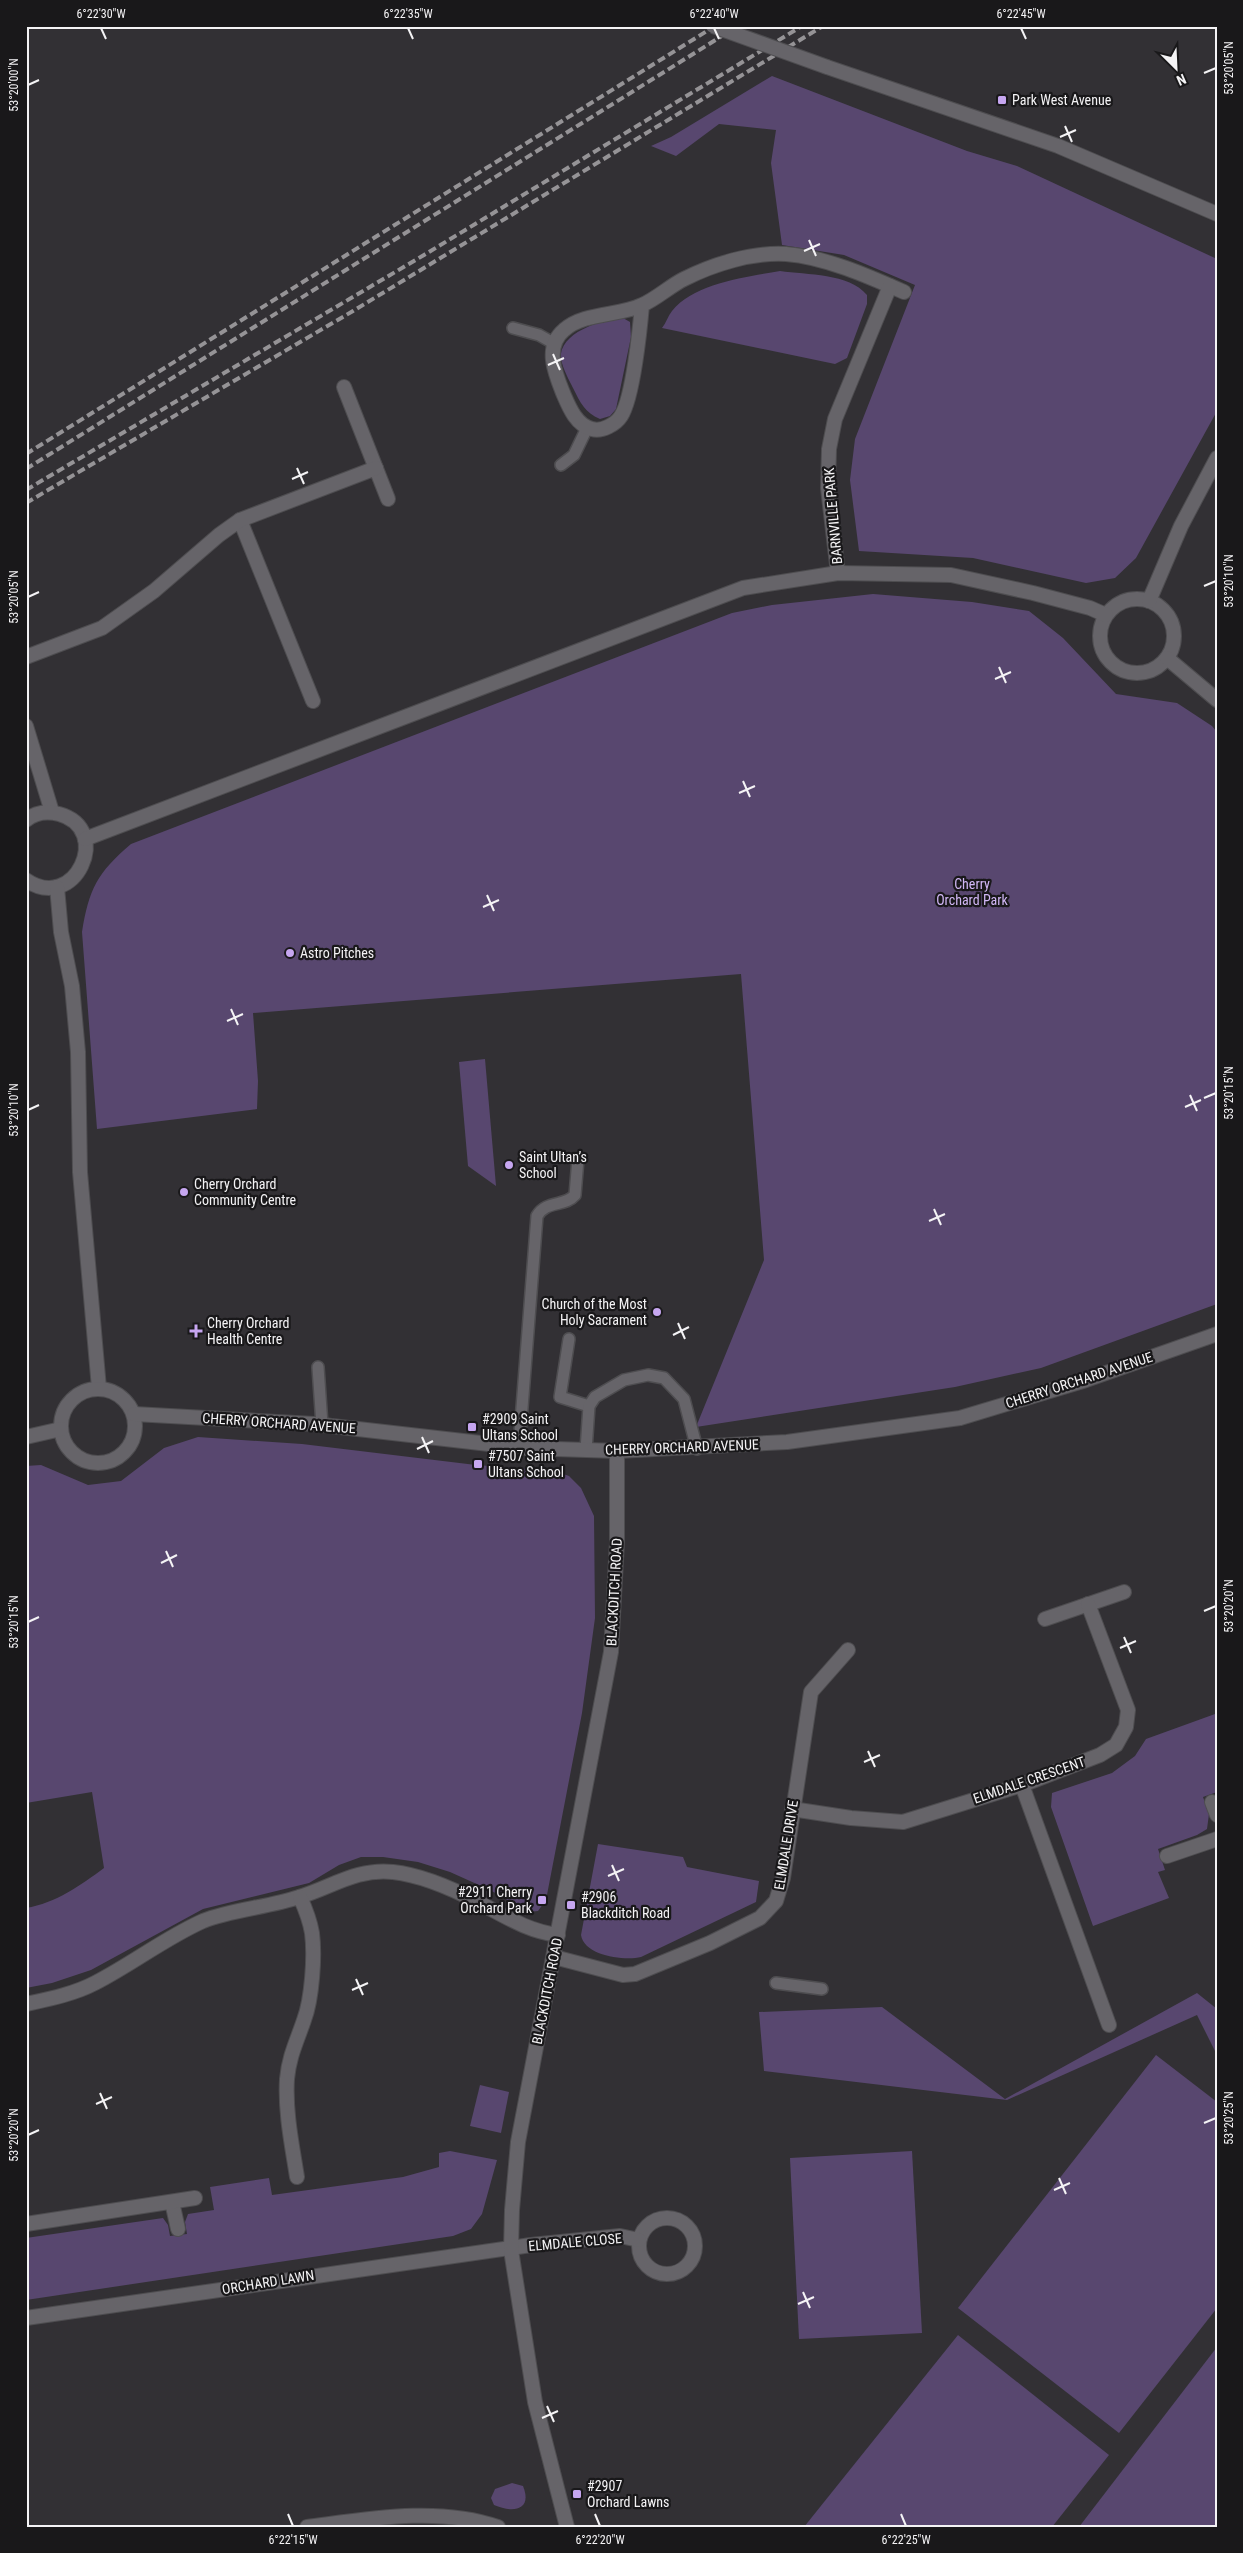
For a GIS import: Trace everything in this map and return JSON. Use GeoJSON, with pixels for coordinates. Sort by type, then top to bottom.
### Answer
{"type":"FeatureCollection","features":[{"type":"Feature","properties":{"kind":"street"},"geometry":{"type":"LineString","coordinates":[[713,26],[1058,146],[1217,214]]}},
{"type":"Feature","properties":{"kind":"street"},"geometry":{"type":"LineString","coordinates":[[642,305],[638,344],[626,404],[621,416],[607,428],[597,431],[587,428],[569,408],[554,371],[552,348],[564,330],[589,318],[642,305],[685,278],[750,256],[786,254],[822,262],[904,292]]}},
{"type":"Feature","properties":{"kind":"street","name":"BARNVILLE PARK"},"geometry":{"type":"LineString","coordinates":[[85,839],[743,588],[838,573],[828,488],[829,449],[835,420],[890,286]]}},
{"type":"Feature","properties":{"kind":"street"},"geometry":{"type":"LineString","coordinates":[[344,388],[388,499]]}},
{"type":"Feature","properties":{"kind":"street"},"geometry":{"type":"LineString","coordinates":[[1149,601],[1181,526],[1217,458]]}},
{"type":"Feature","properties":{"kind":"street"},"geometry":{"type":"LineString","coordinates":[[26,657],[102,628],[154,591],[219,535],[240,520],[376,468]]}},
{"type":"Feature","properties":{"kind":"street"},"geometry":{"type":"LineString","coordinates":[[240,520],[313,701]]}},
{"type":"Feature","properties":{"kind":"street"},"geometry":{"type":"LineString","coordinates":[[838,573],[951,575],[1033,593],[1090,608],[1106,615]]}},
{"type":"Feature","properties":{"kind":"street"},"geometry":{"type":"LineString","coordinates":[[1125,601],[1149,601],[1163,610],[1173,625],[1173,648],[1158,668],[1146,673],[1133,674],[1121,670],[1110,663],[1103,652],[1099,640],[1100,627],[1106,615],[1125,601]]}},
{"type":"Feature","properties":{"kind":"street"},"geometry":{"type":"LineString","coordinates":[[1167,658],[1217,700]]}},
{"type":"Feature","properties":{"kind":"street"},"geometry":{"type":"LineString","coordinates":[[26,726],[52,812]]}},
{"type":"Feature","properties":{"kind":"street"},"geometry":{"type":"LineString","coordinates":[[26,820],[41,812],[52,812],[73,820],[85,839],[86,851],[84,863],[77,874],[68,882],[57,887],[44,887],[26,880]]}},
{"type":"Feature","properties":{"kind":"street"},"geometry":{"type":"LineString","coordinates":[[57,887],[61,932],[72,986],[78,1042],[80,1172],[99,1388]]}},
{"type":"Feature","properties":{"kind":"street","name":"CHERRY ORCHARD AVENUE"},"geometry":{"type":"LineString","coordinates":[[134,1414],[322,1425],[519,1446],[617,1452],[697,1449],[803,1440],[960,1418],[1086,1380],[1217,1334]]}},
{"type":"Feature","properties":{"kind":"street"},"geometry":{"type":"LineString","coordinates":[[99,1388],[115,1392],[126,1401],[134,1414],[135,1434],[126,1451],[113,1460],[97,1464],[84,1461],[72,1453],[62,1438],[61,1429],[65,1409],[73,1398],[82,1392],[99,1388]]}},
{"type":"Feature","properties":{"kind":"street"},"geometry":{"type":"LineString","coordinates":[[26,1436],[61,1429]]}},
{"type":"Feature","properties":{"kind":"street","name":"BLACKDITCH ROAD"},"geometry":{"type":"LineString","coordinates":[[567,2527],[535,2402],[511,2250],[512,2210],[518,2142],[611,1652],[617,1542],[617,1452]]}},
{"type":"Feature","properties":{"kind":"street"},"geometry":{"type":"LineString","coordinates":[[1045,1619],[1124,1592]]}},
{"type":"Feature","properties":{"kind":"street","name":"ELMDALE CRESCENT"},"geometry":{"type":"LineString","coordinates":[[792,1809],[851,1818],[903,1822],[1022,1784],[1100,1755],[1116,1745],[1126,1727],[1128,1710],[1088,1604]]}},
{"type":"Feature","properties":{"kind":"street","name":"ELMDALE DRIVE"},"geometry":{"type":"LineString","coordinates":[[554,1957],[596,1969],[629,1975],[646,1971],[760,1918],[776,1902],[780,1890],[811,1692],[848,1650]]}},
{"type":"Feature","properties":{"kind":"street"},"geometry":{"type":"LineString","coordinates":[[1022,1784],[1109,2025]]}},
{"type":"Feature","properties":{"kind":"street"},"geometry":{"type":"LineString","coordinates":[[1167,1856],[1217,1839]]}},
{"type":"Feature","properties":{"kind":"street"},"geometry":{"type":"LineString","coordinates":[[26,2004],[63,1995],[94,1983],[168,1938],[206,1920],[300,1897],[367,1871],[395,1872],[450,1889],[532,1931],[558,1935]]}},
{"type":"Feature","properties":{"kind":"street"},"geometry":{"type":"LineString","coordinates":[[297,2177],[286,2107],[287,2078],[293,2046],[308,2005],[313,1947],[312,1932],[300,1897]]}},
{"type":"Feature","properties":{"kind":"street"},"geometry":{"type":"LineString","coordinates":[[26,2224],[195,2198]]}},
{"type":"Feature","properties":{"kind":"street"},"geometry":{"type":"LineString","coordinates":[[172,2202],[178,2229]]}},
{"type":"Feature","properties":{"kind":"street","name":"ELMDALE CLOSE"},"geometry":{"type":"LineString","coordinates":[[666,2218],[675,2219],[683,2223],[694,2238],[694,2256],[682,2271],[663,2275],[646,2266],[641,2259],[639,2240],[648,2224],[666,2218]]}},
{"type":"Feature","properties":{"kind":"street","name":"ELMDALE CLOSE"},"geometry":{"type":"LineString","coordinates":[[511,2250],[532,2245],[620,2236],[639,2240]]}},
{"type":"Feature","properties":{"kind":"street","name":"ORCHARD LAWN"},"geometry":{"type":"LineString","coordinates":[[26,2318],[341,2271],[511,2250]]}},
{"type":"Feature","properties":{"kind":"street"},"geometry":{"type":"LineString","coordinates":[[306,2527],[375,2518],[433,2516],[498,2527]]}},
{"type":"Feature","properties":{"kind":"lane"},"geometry":{"type":"LineString","coordinates":[[513,328],[539,334],[555,344]]}},
{"type":"Feature","properties":{"kind":"lane"},"geometry":{"type":"LineString","coordinates":[[561,466],[574,455],[587,428]]}},
{"type":"Feature","properties":{"kind":"lane"},"geometry":{"type":"LineString","coordinates":[[519,1446],[537,1216],[544,1208],[572,1199],[575,1195],[578,1160]]}},
{"type":"Feature","properties":{"kind":"lane"},"geometry":{"type":"LineString","coordinates":[[569,1339],[560,1397],[589,1406]]}},
{"type":"Feature","properties":{"kind":"lane"},"geometry":{"type":"LineString","coordinates":[[318,1368],[322,1425]]}},
{"type":"Feature","properties":{"kind":"lane"},"geometry":{"type":"LineString","coordinates":[[586,1450],[589,1406],[595,1397],[624,1380],[648,1375],[664,1378],[684,1399],[697,1449]]}},
{"type":"Feature","properties":{"kind":"lane"},"geometry":{"type":"LineString","coordinates":[[776,1982],[822,1989]]}},
{"type":"Feature","properties":{"kind":"green space"},"geometry":{"type":"Polygon","coordinates":[[[772,76],[967,151],[1017,166],[1217,259],[1217,411],[1136,558],[1115,578],[1086,583],[973,558],[859,551],[850,480],[855,439],[915,285],[844,255],[782,245],[771,163],[776,130],[719,124],[676,156],[651,146],[671,137],[772,76]]]}},
{"type":"Feature","properties":{"kind":"green space"},"geometry":{"type":"Polygon","coordinates":[[[780,271],[839,279],[859,288],[867,295],[867,304],[847,358],[835,364],[662,328],[672,311],[682,301],[694,294],[722,283],[780,271]]]}},
{"type":"Feature","properties":{"kind":"green space"},"geometry":{"type":"Polygon","coordinates":[[[623,318],[630,322],[631,337],[616,409],[610,416],[600,419],[587,410],[578,398],[563,367],[561,359],[562,350],[566,342],[583,329],[604,321],[623,318]]]}},
{"type":"Feature","properties":{"kind":"green space","name":"Cherry Orchard Park"},"geometry":{"type":"Polygon","coordinates":[[[873,594],[972,602],[1029,611],[1063,638],[1116,694],[1177,703],[1212,726],[1217,732],[1217,1304],[1041,1368],[955,1387],[696,1427],[764,1260],[741,974],[253,1013],[258,1081],[257,1109],[97,1129],[82,932],[88,904],[96,883],[110,864],[131,844],[732,613],[772,605],[873,594]]]}},
{"type":"Feature","properties":{"kind":"green space"},"geometry":{"type":"Polygon","coordinates":[[[485,1059],[496,1186],[468,1166],[459,1062],[485,1059]]]}},
{"type":"Feature","properties":{"kind":"green space"},"geometry":{"type":"Polygon","coordinates":[[[198,1437],[302,1444],[476,1465],[555,1471],[569,1476],[581,1488],[594,1516],[595,1618],[582,1713],[546,1900],[538,1911],[528,1912],[490,1890],[450,1872],[418,1862],[383,1857],[361,1857],[339,1865],[309,1883],[203,1909],[91,1970],[52,1983],[26,1988],[26,1908],[58,1898],[104,1868],[92,1792],[26,1803],[26,1466],[41,1465],[88,1485],[121,1481],[164,1448],[198,1437]]]}},
{"type":"Feature","properties":{"kind":"green space"},"geometry":{"type":"Polygon","coordinates":[[[1215,1714],[1217,1720],[1217,1792],[1203,1797],[1209,1814],[1207,1829],[1197,1835],[1158,1849],[1165,1870],[1158,1872],[1169,1898],[1093,1926],[1051,1807],[1052,1793],[1112,1773],[1135,1756],[1146,1739],[1215,1714]]]}},
{"type":"Feature","properties":{"kind":"green space"},"geometry":{"type":"Polygon","coordinates":[[[598,1844],[683,1857],[687,1867],[759,1881],[756,1902],[641,1957],[616,1957],[597,1952],[589,1948],[581,1935],[598,1844]]]}},
{"type":"Feature","properties":{"kind":"green space"},"geometry":{"type":"Polygon","coordinates":[[[1197,1993],[1217,2009],[1217,2055],[1197,2015],[1007,2100],[764,2071],[759,2012],[882,2007],[1005,2099],[1197,1993]]]}},
{"type":"Feature","properties":{"kind":"green space"},"geometry":{"type":"Polygon","coordinates":[[[1156,2055],[1217,2102],[1217,2308],[1119,2433],[958,2308],[1156,2055]]]}},
{"type":"Feature","properties":{"kind":"green space"},"geometry":{"type":"Polygon","coordinates":[[[480,2085],[509,2092],[501,2133],[470,2126],[480,2085]]]}},
{"type":"Feature","properties":{"kind":"green space"},"geometry":{"type":"Polygon","coordinates":[[[450,2151],[497,2160],[482,2214],[471,2229],[453,2236],[26,2300],[26,2238],[163,2218],[168,2225],[170,2236],[187,2234],[185,2222],[188,2214],[214,2210],[210,2187],[269,2178],[272,2195],[403,2177],[439,2167],[439,2153],[450,2151]]]}},
{"type":"Feature","properties":{"kind":"green space"},"geometry":{"type":"Polygon","coordinates":[[[912,2151],[922,2333],[799,2339],[790,2158],[912,2151]]]}},
{"type":"Feature","properties":{"kind":"green space"},"geometry":{"type":"Polygon","coordinates":[[[958,2335],[1109,2455],[1052,2527],[804,2527],[958,2335]]]}},
{"type":"Feature","properties":{"kind":"green space"},"geometry":{"type":"Polygon","coordinates":[[[1217,2347],[1217,2527],[1079,2527],[1217,2347]]]}},
{"type":"Feature","properties":{"kind":"green space"},"geometry":{"type":"Polygon","coordinates":[[[512,2483],[523,2486],[525,2501],[523,2505],[519,2508],[508,2509],[494,2505],[491,2498],[495,2489],[512,2483]]]}},
{"type":"Feature","properties":{"kind":"railway"},"geometry":{"type":"LineString","coordinates":[[26,454],[715,26]]}},
{"type":"Feature","properties":{"kind":"railway"},"geometry":{"type":"LineString","coordinates":[[26,469],[738,26]]}},
{"type":"Feature","properties":{"kind":"railway"},"geometry":{"type":"LineString","coordinates":[[26,490],[424,255],[802,26]]}},
{"type":"Feature","properties":{"kind":"railway"},"geometry":{"type":"LineString","coordinates":[[26,503],[353,311],[823,26]]}},
{"type":"Feature","properties":{"kind":"place","name":"Park West Avenue"},"geometry":{"type":"Point","coordinates":[1002,100]}},
{"type":"Feature","properties":{"kind":"place","name":"Astro Pitches"},"geometry":{"type":"Point","coordinates":[290,953]}},
{"type":"Feature","properties":{"kind":"place","name":"Saint Ultan’s School"},"geometry":{"type":"Point","coordinates":[509,1165]}},
{"type":"Feature","properties":{"kind":"place","name":"Cherry Orchard Community Centre"},"geometry":{"type":"Point","coordinates":[184,1192]}},
{"type":"Feature","properties":{"kind":"place","name":"Church of the Most Holy Sacrament"},"geometry":{"type":"Point","coordinates":[657,1312]}},
{"type":"Feature","properties":{"kind":"place","name":"Cherry Orchard Health Centre"},"geometry":{"type":"Point","coordinates":[196,1331]}},
{"type":"Feature","properties":{"kind":"place","name":"#2909 Saint Ultans School"},"geometry":{"type":"Point","coordinates":[472,1427]}},
{"type":"Feature","properties":{"kind":"place","name":"#7507 Saint Ultans School"},"geometry":{"type":"Point","coordinates":[478,1464]}},
{"type":"Feature","properties":{"kind":"place","name":"#2911 Cherry Orchard Park"},"geometry":{"type":"Point","coordinates":[542,1900]}},
{"type":"Feature","properties":{"kind":"place","name":"#2906 Blackditch Road"},"geometry":{"type":"Point","coordinates":[571,1905]}},
{"type":"Feature","properties":{"kind":"place","name":"#2907 Orchard Lawns"},"geometry":{"type":"Point","coordinates":[577,2494]}}]}
